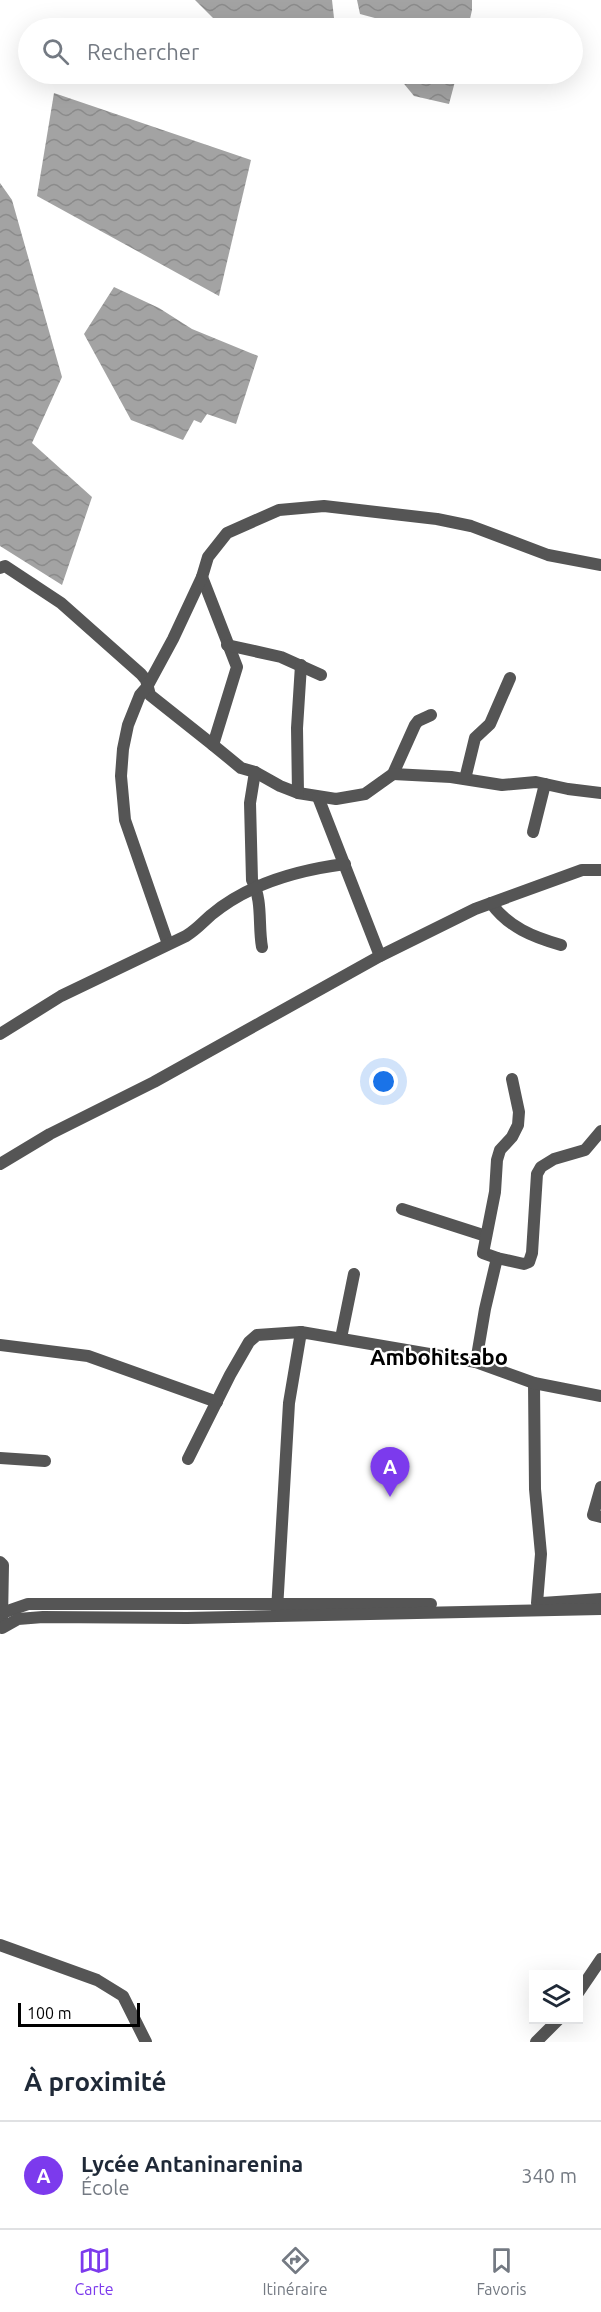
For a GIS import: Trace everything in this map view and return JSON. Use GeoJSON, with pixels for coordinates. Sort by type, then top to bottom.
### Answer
{"type":"FeatureCollection","features":[{"type":"Feature","properties":{"kind":"street"},"geometry":{"type":"LineString","coordinates":[[168,944],[125,820],[121,764],[125,737],[140,695],[147,687],[202,577],[208,557],[227,533],[279,510],[324,506],[438,519],[460,524],[548,555],[601,565]]}},
{"type":"Feature","properties":{"kind":"street"},"geometry":{"type":"LineString","coordinates":[[0,568],[5,566],[62,603],[141,674],[146,680],[150,695],[241,768],[255,772],[298,794],[336,799],[365,794],[393,774],[415,725],[418,721],[431,715]]}},
{"type":"Feature","properties":{"kind":"street"},"geometry":{"type":"LineString","coordinates":[[202,577],[237,667],[219,718],[213,746]]}},
{"type":"Feature","properties":{"kind":"street"},"geometry":{"type":"LineString","coordinates":[[227,645],[281,657],[321,675]]}},
{"type":"Feature","properties":{"kind":"street"},"geometry":{"type":"LineString","coordinates":[[298,794],[297,728],[301,665]]}},
{"type":"Feature","properties":{"kind":"street"},"geometry":{"type":"LineString","coordinates":[[465,779],[475,738],[490,724],[510,678]]}},
{"type":"Feature","properties":{"kind":"street"},"geometry":{"type":"LineString","coordinates":[[255,772],[249,803],[252,880],[256,888],[262,947]]}},
{"type":"Feature","properties":{"kind":"street"},"geometry":{"type":"LineString","coordinates":[[393,774],[465,779],[502,785],[536,782],[601,793]]}},
{"type":"Feature","properties":{"kind":"street"},"geometry":{"type":"LineString","coordinates":[[533,832],[545,784]]}},
{"type":"Feature","properties":{"kind":"street"},"geometry":{"type":"LineString","coordinates":[[318,797],[380,956]]}},
{"type":"Feature","properties":{"kind":"street"},"geometry":{"type":"LineString","coordinates":[[0,1034],[61,996],[186,936],[200,927],[210,916],[256,888],[298,871],[345,864]]}},
{"type":"Feature","properties":{"kind":"street"},"geometry":{"type":"LineString","coordinates":[[0,1164],[50,1134],[154,1082],[380,956],[490,903],[582,870],[601,870]]}},
{"type":"Feature","properties":{"kind":"street"},"geometry":{"type":"LineString","coordinates":[[490,903],[510,924],[537,938],[561,945]]}},
{"type":"Feature","properties":{"kind":"street"},"geometry":{"type":"LineString","coordinates":[[512,1079],[519,1112],[518,1125],[512,1137],[500,1150],[497,1160],[495,1192],[483,1253],[524,1264],[529,1262],[532,1253],[537,1174],[542,1167],[554,1159],[585,1150],[601,1131]]}},
{"type":"Feature","properties":{"kind":"street"},"geometry":{"type":"LineString","coordinates":[[402,1209],[486,1236]]}},
{"type":"Feature","properties":{"kind":"street"},"geometry":{"type":"LineString","coordinates":[[476,1362],[497,1258]]}},
{"type":"Feature","properties":{"kind":"street"},"geometry":{"type":"LineString","coordinates":[[341,1338],[354,1274]]}},
{"type":"Feature","properties":{"kind":"street"},"geometry":{"type":"LineString","coordinates":[[277,1610],[282,1557],[289,1403],[301,1332]]}},
{"type":"Feature","properties":{"kind":"street"},"geometry":{"type":"LineString","coordinates":[[188,1459],[249,1342],[257,1335],[301,1332],[341,1338],[476,1362],[534,1383],[601,1396]]}},
{"type":"Feature","properties":{"kind":"street"},"geometry":{"type":"LineString","coordinates":[[0,1345],[88,1356],[147,1379],[217,1402]]}},
{"type":"Feature","properties":{"kind":"street"},"geometry":{"type":"LineString","coordinates":[[532,1606],[541,1554],[535,1489],[534,1383]]}},
{"type":"Feature","properties":{"kind":"street"},"geometry":{"type":"LineString","coordinates":[[0,1458],[45,1461]]}},
{"type":"Feature","properties":{"kind":"street"},"geometry":{"type":"LineString","coordinates":[[601,1486],[593,1515],[601,1517]]}},
{"type":"Feature","properties":{"kind":"street"},"geometry":{"type":"LineString","coordinates":[[0,1562],[3,1565],[1,1631]]}},
{"type":"Feature","properties":{"kind":"street"},"geometry":{"type":"LineString","coordinates":[[532,1606],[601,1599]]}},
{"type":"Feature","properties":{"kind":"street"},"geometry":{"type":"LineString","coordinates":[[2,1613],[28,1604],[187,1603],[277,1610]]}},
{"type":"Feature","properties":{"kind":"street"},"geometry":{"type":"LineString","coordinates":[[187,1603],[187,1618]]}},
{"type":"Feature","properties":{"kind":"street"},"geometry":{"type":"LineString","coordinates":[[1,1631],[18,1619],[27,1618],[187,1618],[277,1610],[532,1606],[601,1609]]}},
{"type":"Feature","properties":{"kind":"street"},"geometry":{"type":"LineString","coordinates":[[0,1945],[97,1980],[123,1996],[146,2042]]}},
{"type":"Feature","properties":{"kind":"street"},"geometry":{"type":"LineString","coordinates":[[583,1988],[601,1959]]}},
{"type":"Feature","properties":{"kind":"street"},"geometry":{"type":"LineString","coordinates":[[537,2042],[553,2024]]}},
{"type":"Feature","properties":{"kind":"water"},"geometry":{"type":"Polygon","coordinates":[[[195,0],[332,0],[334,18],[213,18],[195,0]]]}},
{"type":"Feature","properties":{"kind":"water"},"geometry":{"type":"Polygon","coordinates":[[[357,0],[472,0],[470,18],[375,18],[360,14],[357,0]]]}},
{"type":"Feature","properties":{"kind":"water"},"geometry":{"type":"Polygon","coordinates":[[[404,84],[454,84],[449,104],[414,96],[404,84]]]}},
{"type":"Feature","properties":{"kind":"water"},"geometry":{"type":"Polygon","coordinates":[[[54,93],[251,160],[219,296],[37,196],[54,93]]]}},
{"type":"Feature","properties":{"kind":"water"},"geometry":{"type":"Polygon","coordinates":[[[0,183],[12,200],[62,377],[32,443],[92,497],[62,585],[0,546],[0,183]]]}},
{"type":"Feature","properties":{"kind":"water"},"geometry":{"type":"Polygon","coordinates":[[[114,287],[159,308],[192,329],[258,356],[236,424],[207,414],[201,423],[194,420],[183,440],[131,420],[84,334],[114,287]]]}},
{"type":"Feature","properties":{"kind":"place","name":"Lycée Antaninarenina"},"geometry":{"type":"Point","coordinates":[390,1497]}},
{"type":"Feature","properties":{"kind":"district","name":"Ambohitsabo"},"geometry":{"type":"Point","coordinates":[439,1357]}}]}
